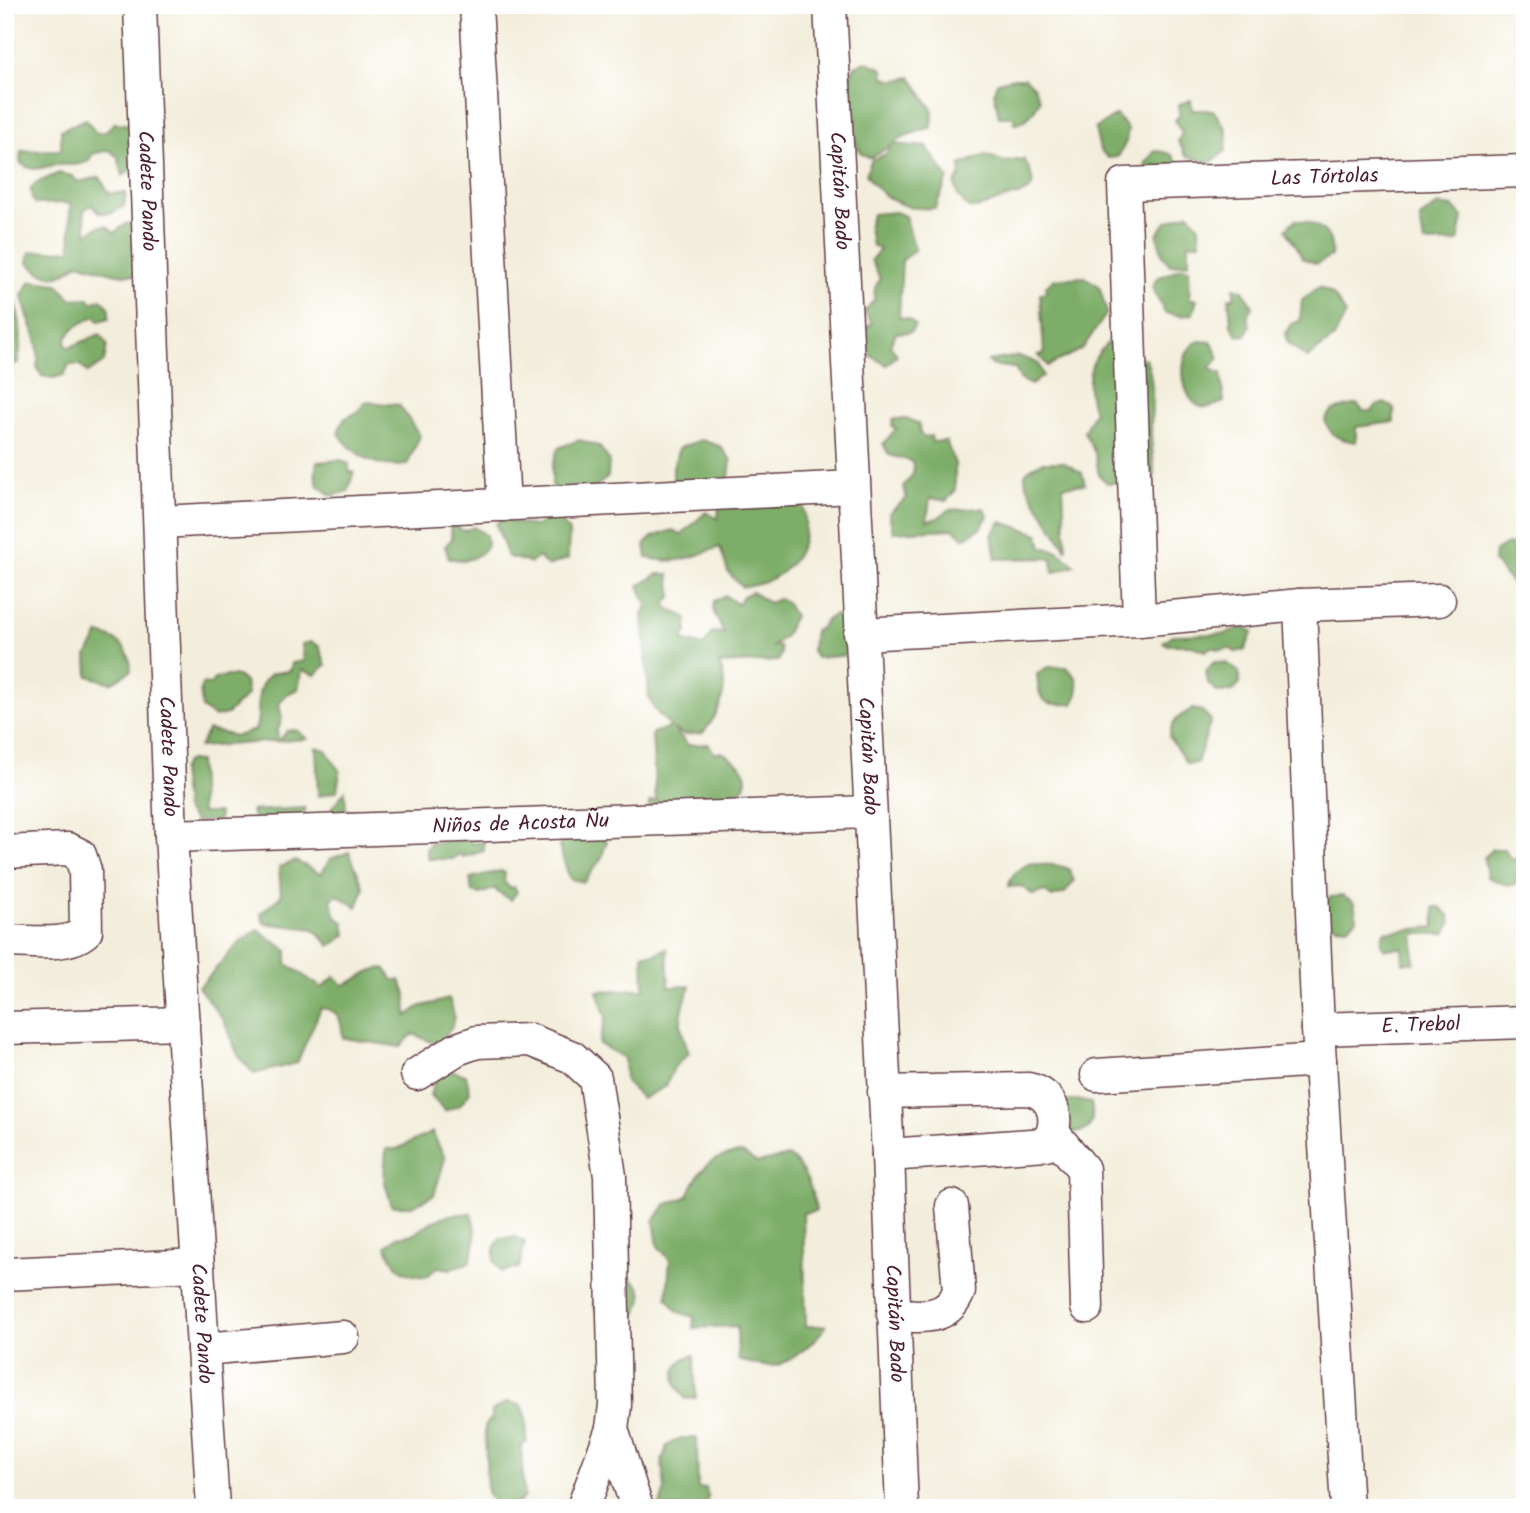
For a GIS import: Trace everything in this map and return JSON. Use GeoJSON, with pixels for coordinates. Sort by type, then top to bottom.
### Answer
{"type":"FeatureCollection","features":[{"type":"Feature","properties":{"kind":"street","name":"Cadete Pando"},"geometry":{"type":"LineString","coordinates":[[140,5],[171,836],[213,1508]]}},
{"type":"Feature","properties":{"kind":"street"},"geometry":{"type":"LineString","coordinates":[[476,5],[504,505]]}},
{"type":"Feature","properties":{"kind":"street","name":"Capitán Bado"},"geometry":{"type":"LineString","coordinates":[[830,5],[888,1154],[902,1508]]}},
{"type":"Feature","properties":{"kind":"street","name":"Las Tórtolas"},"geometry":{"type":"LineString","coordinates":[[1139,620],[1124,184],[1525,171]]}},
{"type":"Feature","properties":{"kind":"street"},"geometry":{"type":"LineString","coordinates":[[160,522],[853,487]]}},
{"type":"Feature","properties":{"kind":"street"},"geometry":{"type":"LineString","coordinates":[[860,634],[1139,620],[1300,605],[1438,600]]}},
{"type":"Feature","properties":{"kind":"street"},"geometry":{"type":"LineString","coordinates":[[1300,605],[1319,1045],[1347,1508]]}},
{"type":"Feature","properties":{"kind":"street","name":"Niños de Acosta Ñu"},"geometry":{"type":"LineString","coordinates":[[171,836],[869,811]]}},
{"type":"Feature","properties":{"kind":"street"},"geometry":{"type":"LineString","coordinates":[[5,852],[68,849],[80,855],[85,870],[86,931],[80,937],[68,940],[5,941]]}},
{"type":"Feature","properties":{"kind":"street","name":"E. Trebol"},"geometry":{"type":"LineString","coordinates":[[1097,1075],[1525,1021]]}},
{"type":"Feature","properties":{"kind":"street"},"geometry":{"type":"LineString","coordinates":[[5,1028],[183,1023]]}},
{"type":"Feature","properties":{"kind":"street"},"geometry":{"type":"LineString","coordinates":[[417,1074],[457,1049],[477,1042],[530,1040],[572,1057],[595,1078],[610,1176],[615,1405],[612,1429],[583,1508]]}},
{"type":"Feature","properties":{"kind":"street"},"geometry":{"type":"LineString","coordinates":[[884,1092],[1039,1091],[1056,1118],[1054,1135],[1046,1144],[888,1154]]}},
{"type":"Feature","properties":{"kind":"street"},"geometry":{"type":"LineString","coordinates":[[1054,1135],[1083,1169],[1087,1307]]}},
{"type":"Feature","properties":{"kind":"street"},"geometry":{"type":"LineString","coordinates":[[893,1314],[933,1315],[948,1309],[955,1301],[959,1291],[952,1206]]}},
{"type":"Feature","properties":{"kind":"street"},"geometry":{"type":"LineString","coordinates":[[5,1273],[197,1265]]}},
{"type":"Feature","properties":{"kind":"street"},"geometry":{"type":"LineString","coordinates":[[203,1349],[343,1337]]}},
{"type":"Feature","properties":{"kind":"street"},"geometry":{"type":"LineString","coordinates":[[612,1429],[637,1508]]}},
{"type":"Feature","properties":{"kind":"green space"},"geometry":{"type":"Polygon","coordinates":[[[865,61],[883,69],[884,77],[894,81],[911,77],[933,111],[932,127],[907,135],[893,144],[927,147],[948,178],[935,208],[914,207],[895,202],[879,190],[866,174],[871,161],[886,154],[892,145],[871,158],[862,154],[852,137],[848,80],[855,66],[865,61]]]}},
{"type":"Feature","properties":{"kind":"green space"},"geometry":{"type":"Polygon","coordinates":[[[1025,78],[1034,87],[1040,100],[1030,116],[1014,124],[1014,117],[999,117],[994,91],[997,82],[1025,78]]]}},
{"type":"Feature","properties":{"kind":"green space"},"geometry":{"type":"Polygon","coordinates":[[[1191,100],[1192,110],[1213,110],[1227,130],[1226,151],[1210,163],[1186,156],[1178,141],[1182,133],[1175,120],[1179,116],[1179,104],[1191,100]]]}},
{"type":"Feature","properties":{"kind":"green space"},"geometry":{"type":"Polygon","coordinates":[[[1116,115],[1128,129],[1126,142],[1118,157],[1108,158],[1100,150],[1095,129],[1116,115]]]}},
{"type":"Feature","properties":{"kind":"green space"},"geometry":{"type":"Polygon","coordinates":[[[86,119],[96,133],[105,132],[114,123],[133,125],[139,162],[123,176],[118,157],[109,150],[92,154],[89,161],[77,165],[33,169],[20,162],[21,151],[61,150],[61,130],[86,119]]]}},
{"type":"Feature","properties":{"kind":"green space"},"geometry":{"type":"Polygon","coordinates":[[[1155,151],[1170,154],[1179,167],[1149,174],[1145,163],[1155,151]]]}},
{"type":"Feature","properties":{"kind":"green space"},"geometry":{"type":"Polygon","coordinates":[[[986,155],[1005,162],[1024,159],[1032,179],[1030,190],[981,207],[968,208],[958,196],[955,184],[961,174],[960,165],[986,155]]]}},
{"type":"Feature","properties":{"kind":"green space"},"geometry":{"type":"Polygon","coordinates":[[[59,173],[72,176],[78,182],[100,177],[108,193],[126,193],[124,206],[112,213],[99,213],[92,205],[84,210],[87,234],[99,226],[107,226],[114,233],[127,223],[137,226],[150,257],[134,275],[112,273],[78,263],[59,276],[48,276],[28,263],[30,252],[71,250],[70,203],[36,204],[32,199],[31,188],[36,183],[59,173]]]}},
{"type":"Feature","properties":{"kind":"green space"},"geometry":{"type":"Polygon","coordinates":[[[1438,205],[1453,207],[1463,218],[1458,242],[1424,243],[1420,218],[1438,205]]]}},
{"type":"Feature","properties":{"kind":"green space"},"geometry":{"type":"Polygon","coordinates":[[[896,212],[905,216],[915,249],[902,261],[899,317],[908,319],[915,325],[911,332],[896,333],[890,345],[897,355],[887,365],[864,352],[863,331],[872,323],[864,312],[874,300],[875,288],[880,279],[871,260],[880,249],[872,245],[869,227],[872,214],[896,212]]]}},
{"type":"Feature","properties":{"kind":"green space"},"geometry":{"type":"Polygon","coordinates":[[[1189,213],[1199,226],[1200,243],[1189,243],[1189,263],[1170,265],[1163,256],[1157,235],[1166,222],[1189,213]]]}},
{"type":"Feature","properties":{"kind":"green space"},"geometry":{"type":"Polygon","coordinates":[[[1295,220],[1317,226],[1327,235],[1331,256],[1317,264],[1302,258],[1286,229],[1295,220]]]}},
{"type":"Feature","properties":{"kind":"green space"},"geometry":{"type":"Polygon","coordinates":[[[1180,268],[1189,269],[1190,299],[1197,299],[1193,314],[1182,316],[1165,313],[1152,287],[1157,278],[1180,268]]]}},
{"type":"Feature","properties":{"kind":"green space"},"geometry":{"type":"Polygon","coordinates":[[[1085,277],[1099,286],[1107,313],[1082,349],[1048,366],[1038,355],[1044,354],[1040,294],[1047,291],[1046,286],[1055,279],[1085,277]]]}},
{"type":"Feature","properties":{"kind":"green space"},"geometry":{"type":"Polygon","coordinates":[[[31,281],[58,284],[71,299],[89,298],[92,303],[101,299],[109,307],[109,318],[99,321],[95,316],[74,329],[65,342],[68,348],[100,334],[107,345],[104,362],[88,373],[80,365],[69,365],[64,375],[53,378],[42,376],[37,367],[36,339],[22,295],[31,281]]]}},
{"type":"Feature","properties":{"kind":"green space"},"geometry":{"type":"Polygon","coordinates":[[[1234,287],[1243,290],[1253,307],[1247,316],[1250,325],[1246,335],[1238,336],[1231,325],[1229,298],[1234,298],[1234,287]]]}},
{"type":"Feature","properties":{"kind":"green space"},"geometry":{"type":"Polygon","coordinates":[[[1319,287],[1332,293],[1346,314],[1334,338],[1307,358],[1288,343],[1285,334],[1291,324],[1300,321],[1302,300],[1319,287]]]}},
{"type":"Feature","properties":{"kind":"green space"},"geometry":{"type":"Polygon","coordinates":[[[5,288],[15,304],[21,333],[18,362],[5,370],[5,288]]]}},
{"type":"Feature","properties":{"kind":"green space"},"geometry":{"type":"Polygon","coordinates":[[[1126,328],[1125,354],[1146,359],[1150,370],[1154,476],[1149,503],[1125,483],[1107,483],[1099,475],[1095,453],[1084,432],[1094,412],[1089,386],[1092,364],[1105,345],[1126,328]]]}},
{"type":"Feature","properties":{"kind":"green space"},"geometry":{"type":"Polygon","coordinates":[[[1200,341],[1212,342],[1219,358],[1209,369],[1221,373],[1224,402],[1214,406],[1197,405],[1191,399],[1184,381],[1187,352],[1200,341]]]}},
{"type":"Feature","properties":{"kind":"green space"},"geometry":{"type":"Polygon","coordinates":[[[1019,356],[1038,363],[1043,376],[1031,385],[1021,380],[1015,368],[991,365],[988,361],[1019,356]]]}},
{"type":"Feature","properties":{"kind":"green space"},"geometry":{"type":"Polygon","coordinates":[[[365,402],[399,405],[420,436],[407,465],[386,465],[368,459],[351,448],[338,432],[344,419],[358,412],[365,402]]]}},
{"type":"Feature","properties":{"kind":"green space"},"geometry":{"type":"Polygon","coordinates":[[[1384,403],[1394,408],[1394,422],[1356,427],[1356,442],[1336,436],[1325,420],[1333,410],[1357,404],[1363,411],[1372,411],[1384,403]]]}},
{"type":"Feature","properties":{"kind":"green space"},"geometry":{"type":"Polygon","coordinates":[[[893,419],[908,419],[919,424],[920,434],[924,437],[931,436],[932,442],[946,441],[955,464],[955,491],[946,501],[930,498],[927,521],[938,518],[948,510],[984,508],[988,516],[981,528],[964,538],[954,529],[893,532],[889,513],[907,498],[903,487],[914,469],[911,461],[889,455],[883,444],[896,429],[892,426],[893,419]]]}},
{"type":"Feature","properties":{"kind":"green space"},"geometry":{"type":"Polygon","coordinates":[[[579,440],[599,446],[609,460],[608,477],[594,488],[565,494],[552,486],[552,468],[558,448],[579,440]]]}},
{"type":"Feature","properties":{"kind":"green space"},"geometry":{"type":"Polygon","coordinates":[[[701,440],[720,446],[731,460],[729,477],[715,488],[673,487],[673,467],[679,448],[701,440]]]}},
{"type":"Feature","properties":{"kind":"green space"},"geometry":{"type":"Polygon","coordinates":[[[341,460],[349,464],[349,472],[354,472],[348,491],[332,496],[318,486],[315,473],[317,462],[341,460]]]}},
{"type":"Feature","properties":{"kind":"green space"},"geometry":{"type":"Polygon","coordinates":[[[1042,462],[1063,462],[1082,473],[1085,484],[1063,486],[1066,550],[1026,483],[1027,471],[1042,462]]]}},
{"type":"Feature","properties":{"kind":"green space"},"geometry":{"type":"Polygon","coordinates":[[[803,504],[804,535],[800,549],[784,571],[758,584],[742,587],[728,572],[720,547],[677,560],[647,558],[645,544],[652,537],[672,530],[681,535],[706,512],[718,519],[719,506],[803,504]]]}},
{"type":"Feature","properties":{"kind":"green space"},"geometry":{"type":"Polygon","coordinates":[[[504,516],[515,523],[536,526],[548,518],[560,520],[569,531],[568,559],[547,566],[539,557],[531,563],[508,557],[496,524],[504,516]]]}},
{"type":"Feature","properties":{"kind":"green space"},"geometry":{"type":"Polygon","coordinates":[[[1001,522],[1039,534],[1042,547],[1058,551],[1075,565],[1053,573],[1052,558],[996,559],[992,535],[1001,522]]]}},
{"type":"Feature","properties":{"kind":"green space"},"geometry":{"type":"Polygon","coordinates":[[[453,524],[463,531],[474,527],[486,535],[487,546],[470,559],[449,558],[445,546],[452,539],[450,528],[453,524]]]}},
{"type":"Feature","properties":{"kind":"green space"},"geometry":{"type":"Polygon","coordinates":[[[1507,544],[1525,548],[1525,594],[1519,592],[1494,562],[1495,551],[1507,544]]]}},
{"type":"Feature","properties":{"kind":"green space"},"geometry":{"type":"Polygon","coordinates":[[[658,574],[669,574],[672,596],[665,603],[669,609],[687,618],[687,632],[682,640],[704,646],[712,632],[724,633],[713,610],[714,601],[726,596],[737,604],[743,596],[752,592],[769,603],[778,599],[786,602],[794,616],[785,636],[773,646],[779,646],[781,654],[778,661],[719,664],[724,682],[722,700],[703,733],[684,735],[673,729],[688,745],[709,744],[714,753],[722,752],[743,769],[746,776],[741,791],[714,813],[649,808],[649,802],[656,801],[652,733],[671,727],[654,709],[649,697],[643,616],[647,604],[639,586],[658,574]]]}},
{"type":"Feature","properties":{"kind":"green space"},"geometry":{"type":"Polygon","coordinates":[[[834,615],[841,615],[850,623],[849,655],[816,658],[812,650],[814,631],[834,615]]]}},
{"type":"Feature","properties":{"kind":"green space"},"geometry":{"type":"Polygon","coordinates":[[[1241,627],[1253,631],[1245,650],[1235,652],[1229,648],[1221,650],[1210,647],[1206,651],[1189,645],[1168,645],[1163,642],[1173,635],[1225,634],[1241,627]]]}},
{"type":"Feature","properties":{"kind":"green space"},"geometry":{"type":"Polygon","coordinates":[[[99,634],[118,642],[129,657],[131,671],[111,683],[88,676],[87,656],[99,634]]]}},
{"type":"Feature","properties":{"kind":"green space"},"geometry":{"type":"Polygon","coordinates":[[[310,642],[319,646],[326,665],[315,675],[302,670],[298,689],[287,694],[279,704],[282,719],[277,733],[279,741],[287,731],[297,730],[307,739],[199,747],[208,730],[236,736],[255,730],[259,694],[264,681],[272,674],[291,670],[292,663],[304,661],[302,644],[310,642]]]}},
{"type":"Feature","properties":{"kind":"green space"},"geometry":{"type":"Polygon","coordinates":[[[1214,662],[1226,663],[1239,672],[1240,684],[1233,691],[1218,692],[1208,683],[1206,671],[1214,662]]]}},
{"type":"Feature","properties":{"kind":"green space"},"geometry":{"type":"Polygon","coordinates":[[[1048,667],[1067,667],[1077,679],[1078,694],[1073,704],[1049,703],[1041,697],[1037,673],[1048,667]]]}},
{"type":"Feature","properties":{"kind":"green space"},"geometry":{"type":"Polygon","coordinates":[[[238,676],[245,682],[247,695],[227,714],[214,717],[202,708],[200,689],[203,684],[210,685],[214,679],[238,676]]]}},
{"type":"Feature","properties":{"kind":"green space"},"geometry":{"type":"Polygon","coordinates":[[[1193,709],[1202,711],[1211,720],[1197,763],[1187,764],[1169,737],[1177,719],[1193,709]]]}},
{"type":"Feature","properties":{"kind":"green space"},"geometry":{"type":"Polygon","coordinates":[[[316,747],[326,750],[340,772],[337,791],[318,796],[316,747]]]}},
{"type":"Feature","properties":{"kind":"green space"},"geometry":{"type":"Polygon","coordinates":[[[187,761],[199,761],[201,813],[219,813],[219,820],[195,822],[185,809],[181,770],[187,761]]]}},
{"type":"Feature","properties":{"kind":"green space"},"geometry":{"type":"Polygon","coordinates":[[[345,791],[346,811],[385,809],[388,819],[365,813],[362,817],[337,820],[331,809],[345,791]]]}},
{"type":"Feature","properties":{"kind":"green space"},"geometry":{"type":"Polygon","coordinates":[[[305,808],[305,818],[275,816],[266,821],[254,822],[251,811],[305,808]]]}},
{"type":"Feature","properties":{"kind":"green space"},"geometry":{"type":"Polygon","coordinates":[[[592,821],[607,841],[601,859],[584,882],[570,879],[559,847],[565,837],[592,821]]]}},
{"type":"Feature","properties":{"kind":"green space"},"geometry":{"type":"Polygon","coordinates":[[[468,840],[473,843],[484,842],[484,851],[463,857],[459,854],[453,859],[428,859],[426,849],[431,843],[468,840]]]}},
{"type":"Feature","properties":{"kind":"green space"},"geometry":{"type":"Polygon","coordinates":[[[1492,849],[1505,849],[1509,857],[1525,863],[1525,881],[1509,886],[1487,877],[1484,858],[1492,849]]]}},
{"type":"Feature","properties":{"kind":"green space"},"geometry":{"type":"Polygon","coordinates":[[[349,852],[364,888],[357,907],[337,895],[331,900],[336,917],[344,922],[346,935],[330,946],[314,929],[264,923],[261,913],[281,896],[279,867],[296,861],[321,874],[330,859],[349,852]]]}},
{"type":"Feature","properties":{"kind":"green space"},"geometry":{"type":"Polygon","coordinates":[[[1031,863],[1069,869],[1074,881],[1065,893],[1052,897],[1044,891],[1033,895],[1021,886],[1009,887],[1013,875],[1031,863]]]}},
{"type":"Feature","properties":{"kind":"green space"},"geometry":{"type":"Polygon","coordinates":[[[501,871],[505,873],[504,882],[510,888],[514,887],[517,892],[511,900],[497,892],[496,888],[480,894],[472,892],[470,878],[501,871]]]}},
{"type":"Feature","properties":{"kind":"green space"},"geometry":{"type":"Polygon","coordinates":[[[1343,896],[1354,903],[1357,919],[1348,927],[1335,926],[1327,921],[1325,906],[1330,897],[1343,896]]]}},
{"type":"Feature","properties":{"kind":"green space"},"geometry":{"type":"Polygon","coordinates":[[[1434,907],[1440,907],[1449,915],[1451,923],[1445,934],[1414,934],[1414,963],[1403,963],[1402,948],[1385,949],[1381,944],[1384,932],[1435,927],[1434,907]]]}},
{"type":"Feature","properties":{"kind":"green space"},"geometry":{"type":"Polygon","coordinates":[[[258,930],[287,950],[287,964],[322,988],[335,976],[343,985],[373,970],[385,968],[393,980],[400,980],[406,994],[407,1016],[419,1007],[449,999],[454,1019],[451,1029],[437,1044],[413,1034],[400,1047],[343,1038],[339,1017],[333,1011],[321,1008],[297,1063],[254,1074],[239,1057],[224,1021],[198,987],[241,941],[258,930]]]}},
{"type":"Feature","properties":{"kind":"green space"},"geometry":{"type":"Polygon","coordinates":[[[667,948],[669,987],[690,986],[681,1020],[689,1053],[674,1067],[666,1086],[642,1099],[625,1081],[624,1058],[599,1044],[606,1017],[597,991],[644,989],[643,954],[654,954],[667,948]]]}},
{"type":"Feature","properties":{"kind":"green space"},"geometry":{"type":"Polygon","coordinates":[[[450,1070],[466,1075],[470,1092],[460,1105],[445,1111],[430,1095],[437,1076],[450,1070]]]}},
{"type":"Feature","properties":{"kind":"green space"},"geometry":{"type":"Polygon","coordinates":[[[1077,1100],[1091,1103],[1092,1119],[1089,1128],[1074,1132],[1058,1115],[1064,1102],[1077,1100]]]}},
{"type":"Feature","properties":{"kind":"green space"},"geometry":{"type":"Polygon","coordinates":[[[432,1132],[445,1158],[434,1195],[412,1206],[392,1206],[384,1180],[386,1149],[397,1149],[432,1132]]]}},
{"type":"Feature","properties":{"kind":"green space"},"geometry":{"type":"Polygon","coordinates":[[[742,1153],[758,1163],[788,1156],[799,1166],[807,1180],[816,1211],[803,1213],[806,1326],[826,1326],[802,1351],[787,1361],[772,1366],[738,1360],[737,1326],[693,1328],[694,1317],[678,1312],[667,1297],[670,1260],[658,1246],[654,1221],[665,1205],[688,1196],[696,1178],[707,1165],[722,1156],[742,1153]]]}},
{"type":"Feature","properties":{"kind":"green space"},"geometry":{"type":"Polygon","coordinates":[[[471,1213],[475,1238],[469,1263],[450,1269],[438,1267],[426,1277],[410,1274],[400,1269],[386,1246],[397,1237],[414,1234],[431,1222],[449,1215],[471,1213]]]}},
{"type":"Feature","properties":{"kind":"green space"},"geometry":{"type":"Polygon","coordinates":[[[516,1237],[525,1242],[519,1268],[502,1272],[494,1261],[495,1247],[500,1238],[516,1237]]]}},
{"type":"Feature","properties":{"kind":"green space"},"geometry":{"type":"Polygon","coordinates":[[[614,1272],[632,1280],[641,1291],[641,1304],[632,1322],[607,1319],[601,1316],[594,1306],[596,1291],[614,1272]]]}},
{"type":"Feature","properties":{"kind":"green space"},"geometry":{"type":"Polygon","coordinates":[[[694,1355],[696,1398],[686,1399],[678,1386],[675,1373],[681,1362],[694,1355]]]}},
{"type":"Feature","properties":{"kind":"green space"},"geometry":{"type":"Polygon","coordinates":[[[507,1402],[521,1405],[526,1415],[527,1442],[521,1447],[524,1497],[514,1508],[497,1508],[487,1492],[485,1425],[492,1418],[492,1411],[507,1402]]]}},
{"type":"Feature","properties":{"kind":"green space"},"geometry":{"type":"Polygon","coordinates":[[[681,1438],[697,1438],[698,1488],[706,1488],[708,1498],[702,1508],[659,1508],[665,1489],[662,1461],[667,1446],[681,1438]]]}}]}
